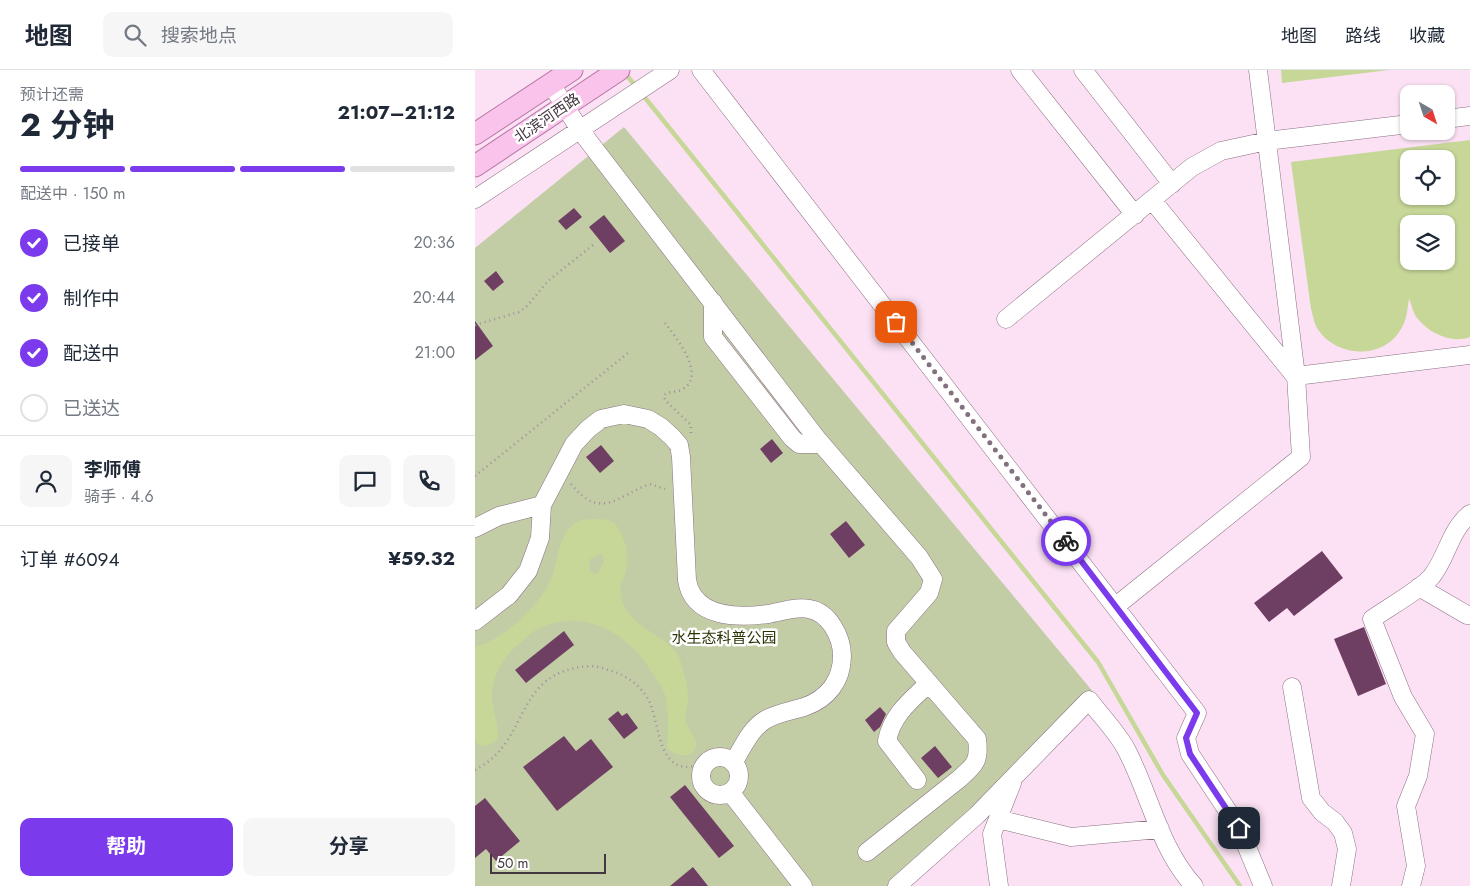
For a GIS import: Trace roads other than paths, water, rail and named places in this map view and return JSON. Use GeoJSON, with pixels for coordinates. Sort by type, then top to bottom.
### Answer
{"type":"FeatureCollection","features":[{"type":"Feature","properties":{"kind":"main road","name":"北滨河西路"},"geometry":{"type":"LineString","coordinates":[[475,134],[572,70]]}},
{"type":"Feature","properties":{"kind":"main road","name":"北滨河西路"},"geometry":{"type":"LineString","coordinates":[[475,166],[614,73]]}},
{"type":"Feature","properties":{"kind":"street"},"geometry":{"type":"LineString","coordinates":[[701,70],[1197,713],[1186,738],[1190,754],[1239,828],[1263,886]]}},
{"type":"Feature","properties":{"kind":"street"},"geometry":{"type":"LineString","coordinates":[[1020,70],[1135,215]]}},
{"type":"Feature","properties":{"kind":"street"},"geometry":{"type":"LineString","coordinates":[[1083,70],[1172,184]]}},
{"type":"Feature","properties":{"kind":"street"},"geometry":{"type":"LineString","coordinates":[[1116,606],[1301,457],[1296,376],[1258,70]]}},
{"type":"Feature","properties":{"kind":"street"},"geometry":{"type":"LineString","coordinates":[[475,199],[665,73]]}},
{"type":"Feature","properties":{"kind":"street"},"geometry":{"type":"LineString","coordinates":[[551,84],[580,130],[821,444],[919,557],[933,579],[929,593],[896,631],[896,642],[902,652],[977,739],[979,755],[972,767],[959,779],[867,852]]}},
{"type":"Feature","properties":{"kind":"street"},"geometry":{"type":"LineString","coordinates":[[1455,118],[1470,116]]}},
{"type":"Feature","properties":{"kind":"street"},"geometry":{"type":"LineString","coordinates":[[1006,319],[1135,215],[1191,167],[1221,151],[1267,141],[1400,125]]}},
{"type":"Feature","properties":{"kind":"street"},"geometry":{"type":"LineString","coordinates":[[1153,200],[1296,376]]}},
{"type":"Feature","properties":{"kind":"street"},"geometry":{"type":"LineString","coordinates":[[1296,376],[1470,355]]}},
{"type":"Feature","properties":{"kind":"street"},"geometry":{"type":"LineString","coordinates":[[475,621],[509,595],[528,571],[540,538],[542,505],[574,444],[601,419],[624,414],[648,418],[661,427],[679,446],[687,580],[693,599],[703,608],[725,615],[767,614],[802,608],[817,611],[833,627],[842,651],[841,669],[835,684],[827,694],[810,705],[764,721],[753,731],[733,763]]}},
{"type":"Feature","properties":{"kind":"street"},"geometry":{"type":"LineString","coordinates":[[475,528],[499,516],[542,505]]}},
{"type":"Feature","properties":{"kind":"street"},"geometry":{"type":"LineString","coordinates":[[1411,886],[1416,866],[1405,806],[1418,776],[1425,734],[1403,697],[1372,619],[1431,578],[1441,563],[1458,525],[1470,514]]}},
{"type":"Feature","properties":{"kind":"street"},"geometry":{"type":"LineString","coordinates":[[1419,587],[1470,615]]}},
{"type":"Feature","properties":{"kind":"street"},"geometry":{"type":"LineString","coordinates":[[917,780],[887,741],[890,729],[899,711],[929,683]]}},
{"type":"Feature","properties":{"kind":"street"},"geometry":{"type":"LineString","coordinates":[[1292,687],[1311,798],[1322,812],[1335,822],[1343,834],[1347,849],[1345,872],[1341,886]]}},
{"type":"Feature","properties":{"kind":"street"},"geometry":{"type":"LineString","coordinates":[[897,886],[977,815],[1089,700],[1126,748],[1160,829],[1181,872],[1194,886]]}},
{"type":"Feature","properties":{"kind":"street"},"geometry":{"type":"LineString","coordinates":[[721,758],[733,763],[737,769],[738,781],[730,792],[719,795],[708,791],[704,787],[701,776],[705,765],[709,761],[721,758]]}},
{"type":"Feature","properties":{"kind":"street"},"geometry":{"type":"LineString","coordinates":[[999,886],[992,834],[1016,775]]}},
{"type":"Feature","properties":{"kind":"street"},"geometry":{"type":"LineString","coordinates":[[730,792],[803,886]]}},
{"type":"Feature","properties":{"kind":"street"},"geometry":{"type":"LineString","coordinates":[[998,820],[1071,837],[1160,829]]}},
{"type":"Feature","properties":{"kind":"waterway"},"geometry":{"type":"LineString","coordinates":[[625,73],[637,88]]}},
{"type":"Feature","properties":{"kind":"waterway"},"geometry":{"type":"LineString","coordinates":[[642,94],[1098,662],[1163,775],[1240,886]]}},
{"type":"Feature","properties":{"kind":"park label","name":"水生态科普公园"},"geometry":{"type":"Point","coordinates":[724,638]}}]}
